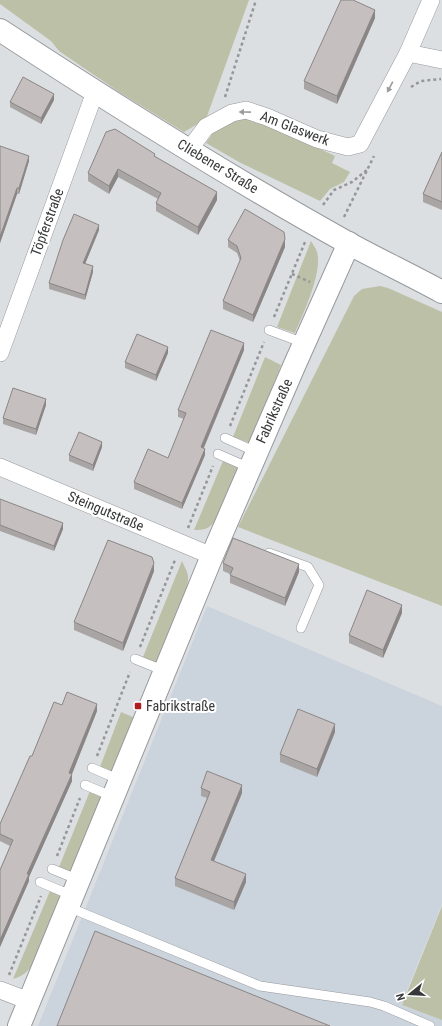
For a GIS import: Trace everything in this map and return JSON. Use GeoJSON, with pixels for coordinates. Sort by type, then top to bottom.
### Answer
{"type":"FeatureCollection","features":[{"type":"Feature","properties":{"kind":"street","name":"Am Glaswerk"},"geometry":{"type":"LineString","coordinates":[[189,150],[206,127],[222,117],[246,110],[267,117],[317,139],[348,147],[360,144],[408,53],[431,0]]}},
{"type":"Feature","properties":{"kind":"street","name":"Cliebener Straße"},"geometry":{"type":"LineString","coordinates":[[0,30],[95,92],[189,150],[320,216],[349,244],[442,292]]}},
{"type":"Feature","properties":{"kind":"street"},"geometry":{"type":"LineString","coordinates":[[408,53],[442,60]]}},
{"type":"Feature","properties":{"kind":"street","name":"Töpferstraße"},"geometry":{"type":"LineString","coordinates":[[0,352],[95,92]]}},
{"type":"Feature","properties":{"kind":"street","name":"Fabrikstraße"},"geometry":{"type":"LineString","coordinates":[[19,1026],[212,556],[225,536],[253,460],[349,244]]}},
{"type":"Feature","properties":{"kind":"street","name":"Steingutstraße"},"geometry":{"type":"LineString","coordinates":[[0,467],[212,556]]}},
{"type":"Feature","properties":{"kind":"street"},"geometry":{"type":"LineString","coordinates":[[1,990],[29,1001]]}},
{"type":"Feature","properties":{"kind":"lane"},"geometry":{"type":"LineString","coordinates":[[269,330],[304,343]]}},
{"type":"Feature","properties":{"kind":"lane"},"geometry":{"type":"LineString","coordinates":[[225,438],[253,460]]}},
{"type":"Feature","properties":{"kind":"lane"},"geometry":{"type":"LineString","coordinates":[[218,454],[253,460]]}},
{"type":"Feature","properties":{"kind":"lane"},"geometry":{"type":"LineString","coordinates":[[257,548],[308,567],[319,585],[301,628]]}},
{"type":"Feature","properties":{"kind":"lane"},"geometry":{"type":"LineString","coordinates":[[136,659],[165,671]]}},
{"type":"Feature","properties":{"kind":"lane"},"geometry":{"type":"LineString","coordinates":[[92,768],[117,788]]}},
{"type":"Feature","properties":{"kind":"lane"},"geometry":{"type":"LineString","coordinates":[[85,785],[117,788]]}},
{"type":"Feature","properties":{"kind":"lane"},"geometry":{"type":"LineString","coordinates":[[52,869],[73,894]]}},
{"type":"Feature","properties":{"kind":"lane"},"geometry":{"type":"LineString","coordinates":[[43,883],[73,894],[260,986],[370,1002],[384,1006],[430,1026]]}},
{"type":"Feature","properties":{"kind":"path"},"geometry":{"type":"LineString","coordinates":[[222,117],[225,97],[256,0]]}},
{"type":"Feature","properties":{"kind":"path"},"geometry":{"type":"LineString","coordinates":[[408,89],[421,81],[442,80]]}},
{"type":"Feature","properties":{"kind":"path"},"geometry":{"type":"LineString","coordinates":[[339,215],[345,217],[378,149]]}},
{"type":"Feature","properties":{"kind":"path"},"geometry":{"type":"LineString","coordinates":[[225,438],[269,330],[320,216],[326,199],[334,190],[352,182],[367,170]]}},
{"type":"Feature","properties":{"kind":"path"},"geometry":{"type":"LineString","coordinates":[[92,768],[218,454]]}},
{"type":"Feature","properties":{"kind":"path"},"geometry":{"type":"LineString","coordinates":[[52,869],[85,785]]}},
{"type":"Feature","properties":{"kind":"path"},"geometry":{"type":"LineString","coordinates":[[1,990],[43,883]]}},
{"type":"Feature","properties":{"kind":"shaded area"},"geometry":{"type":"Polygon","coordinates":[[[207,606],[442,706],[442,904],[401,1005],[442,1020],[442,1026],[38,1026],[207,606]]]}},
{"type":"Feature","properties":{"kind":"green space"},"geometry":{"type":"Polygon","coordinates":[[[0,0],[249,0],[206,119],[184,132],[119,92],[59,51],[51,41],[0,4],[0,0]]]}},
{"type":"Feature","properties":{"kind":"green space"},"geometry":{"type":"Polygon","coordinates":[[[246,118],[265,123],[335,156],[332,163],[350,172],[344,182],[330,189],[320,201],[239,162],[206,143],[213,133],[234,120],[246,118]]]}},
{"type":"Feature","properties":{"kind":"green space"},"geometry":{"type":"Polygon","coordinates":[[[311,241],[317,252],[317,270],[311,293],[295,333],[277,327],[311,241]]]}},
{"type":"Feature","properties":{"kind":"green space"},"geometry":{"type":"Polygon","coordinates":[[[380,286],[388,288],[442,312],[442,606],[238,527],[354,296],[362,289],[380,286]]]}},
{"type":"Feature","properties":{"kind":"green space"},"geometry":{"type":"Polygon","coordinates":[[[265,357],[281,365],[250,443],[233,437],[265,357]]]}},
{"type":"Feature","properties":{"kind":"green space"},"geometry":{"type":"Polygon","coordinates":[[[223,461],[239,468],[226,500],[218,516],[209,527],[194,530],[223,461]]]}},
{"type":"Feature","properties":{"kind":"green space"},"geometry":{"type":"Polygon","coordinates":[[[182,561],[188,576],[188,584],[176,619],[157,664],[143,657],[182,561]]]}},
{"type":"Feature","properties":{"kind":"green space"},"geometry":{"type":"Polygon","coordinates":[[[121,712],[135,718],[113,772],[100,767],[121,712]]]}},
{"type":"Feature","properties":{"kind":"green space"},"geometry":{"type":"Polygon","coordinates":[[[90,791],[102,797],[72,872],[59,867],[90,791]]]}},
{"type":"Feature","properties":{"kind":"green space"},"geometry":{"type":"Polygon","coordinates":[[[50,891],[62,896],[33,963],[25,973],[13,979],[50,891]]]}},
{"type":"Feature","properties":{"kind":"green space"},"geometry":{"type":"Polygon","coordinates":[[[442,906],[442,1020],[402,1005],[442,906]]]}},
{"type":"Feature","properties":{"kind":"building"},"geometry":{"type":"Polygon","coordinates":[[[341,0],[353,0],[375,10],[337,96],[304,81],[341,0]]]}},
{"type":"Feature","properties":{"kind":"building"},"geometry":{"type":"Polygon","coordinates":[[[23,77],[54,94],[41,118],[10,102],[23,77]]]}},
{"type":"Feature","properties":{"kind":"building"},"geometry":{"type":"Polygon","coordinates":[[[115,129],[155,154],[154,156],[217,192],[198,227],[156,203],[161,193],[118,169],[109,186],[88,173],[106,132],[115,129]]]}},
{"type":"Feature","properties":{"kind":"building"},"geometry":{"type":"Polygon","coordinates":[[[0,146],[29,156],[19,188],[17,188],[0,237],[0,146]]]}},
{"type":"Feature","properties":{"kind":"building"},"geometry":{"type":"Polygon","coordinates":[[[442,152],[442,202],[423,194],[442,152]]]}},
{"type":"Feature","properties":{"kind":"building"},"geometry":{"type":"Polygon","coordinates":[[[245,209],[284,232],[285,239],[253,315],[223,301],[241,258],[237,246],[228,240],[245,209]]]}},
{"type":"Feature","properties":{"kind":"building"},"geometry":{"type":"Polygon","coordinates":[[[74,214],[99,225],[83,263],[93,266],[85,295],[49,283],[63,240],[74,214]]]}},
{"type":"Feature","properties":{"kind":"building"},"geometry":{"type":"Polygon","coordinates":[[[211,330],[244,343],[201,447],[205,449],[182,503],[134,482],[148,449],[168,458],[186,413],[178,410],[211,330]]]}},
{"type":"Feature","properties":{"kind":"building"},"geometry":{"type":"Polygon","coordinates":[[[137,334],[168,347],[156,375],[125,362],[137,334]]]}},
{"type":"Feature","properties":{"kind":"building"},"geometry":{"type":"Polygon","coordinates":[[[13,388],[46,399],[36,429],[3,418],[13,388]]]}},
{"type":"Feature","properties":{"kind":"building"},"geometry":{"type":"Polygon","coordinates":[[[79,432],[102,442],[93,465],[69,455],[79,432]]]}},
{"type":"Feature","properties":{"kind":"building"},"geometry":{"type":"Polygon","coordinates":[[[0,499],[63,523],[54,546],[0,525],[0,499]]]}},
{"type":"Feature","properties":{"kind":"building"},"geometry":{"type":"Polygon","coordinates":[[[233,538],[299,564],[285,598],[230,575],[233,568],[223,563],[233,538]]]}},
{"type":"Feature","properties":{"kind":"building"},"geometry":{"type":"Polygon","coordinates":[[[108,540],[152,557],[154,563],[123,643],[74,622],[108,540]]]}},
{"type":"Feature","properties":{"kind":"building"},"geometry":{"type":"Polygon","coordinates":[[[367,590],[402,605],[383,650],[349,635],[367,590]]]}},
{"type":"Feature","properties":{"kind":"building"},"geometry":{"type":"Polygon","coordinates":[[[67,692],[97,704],[69,773],[72,774],[27,874],[29,874],[0,940],[0,870],[13,840],[0,834],[0,824],[30,756],[32,756],[54,702],[62,705],[67,692]]]}},
{"type":"Feature","properties":{"kind":"building"},"geometry":{"type":"Polygon","coordinates":[[[298,709],[335,724],[317,769],[280,754],[298,709]]]}},
{"type":"Feature","properties":{"kind":"building"},"geometry":{"type":"Polygon","coordinates":[[[207,771],[242,785],[211,860],[246,874],[234,902],[175,878],[210,792],[201,788],[207,771]]]}},
{"type":"Feature","properties":{"kind":"building"},"geometry":{"type":"Polygon","coordinates":[[[95,931],[330,1026],[57,1026],[95,931]]]}},
{"type":"Feature","properties":{"kind":"place","name":"Fabrikstraße"},"geometry":{"type":"Point","coordinates":[138,706]}}]}
